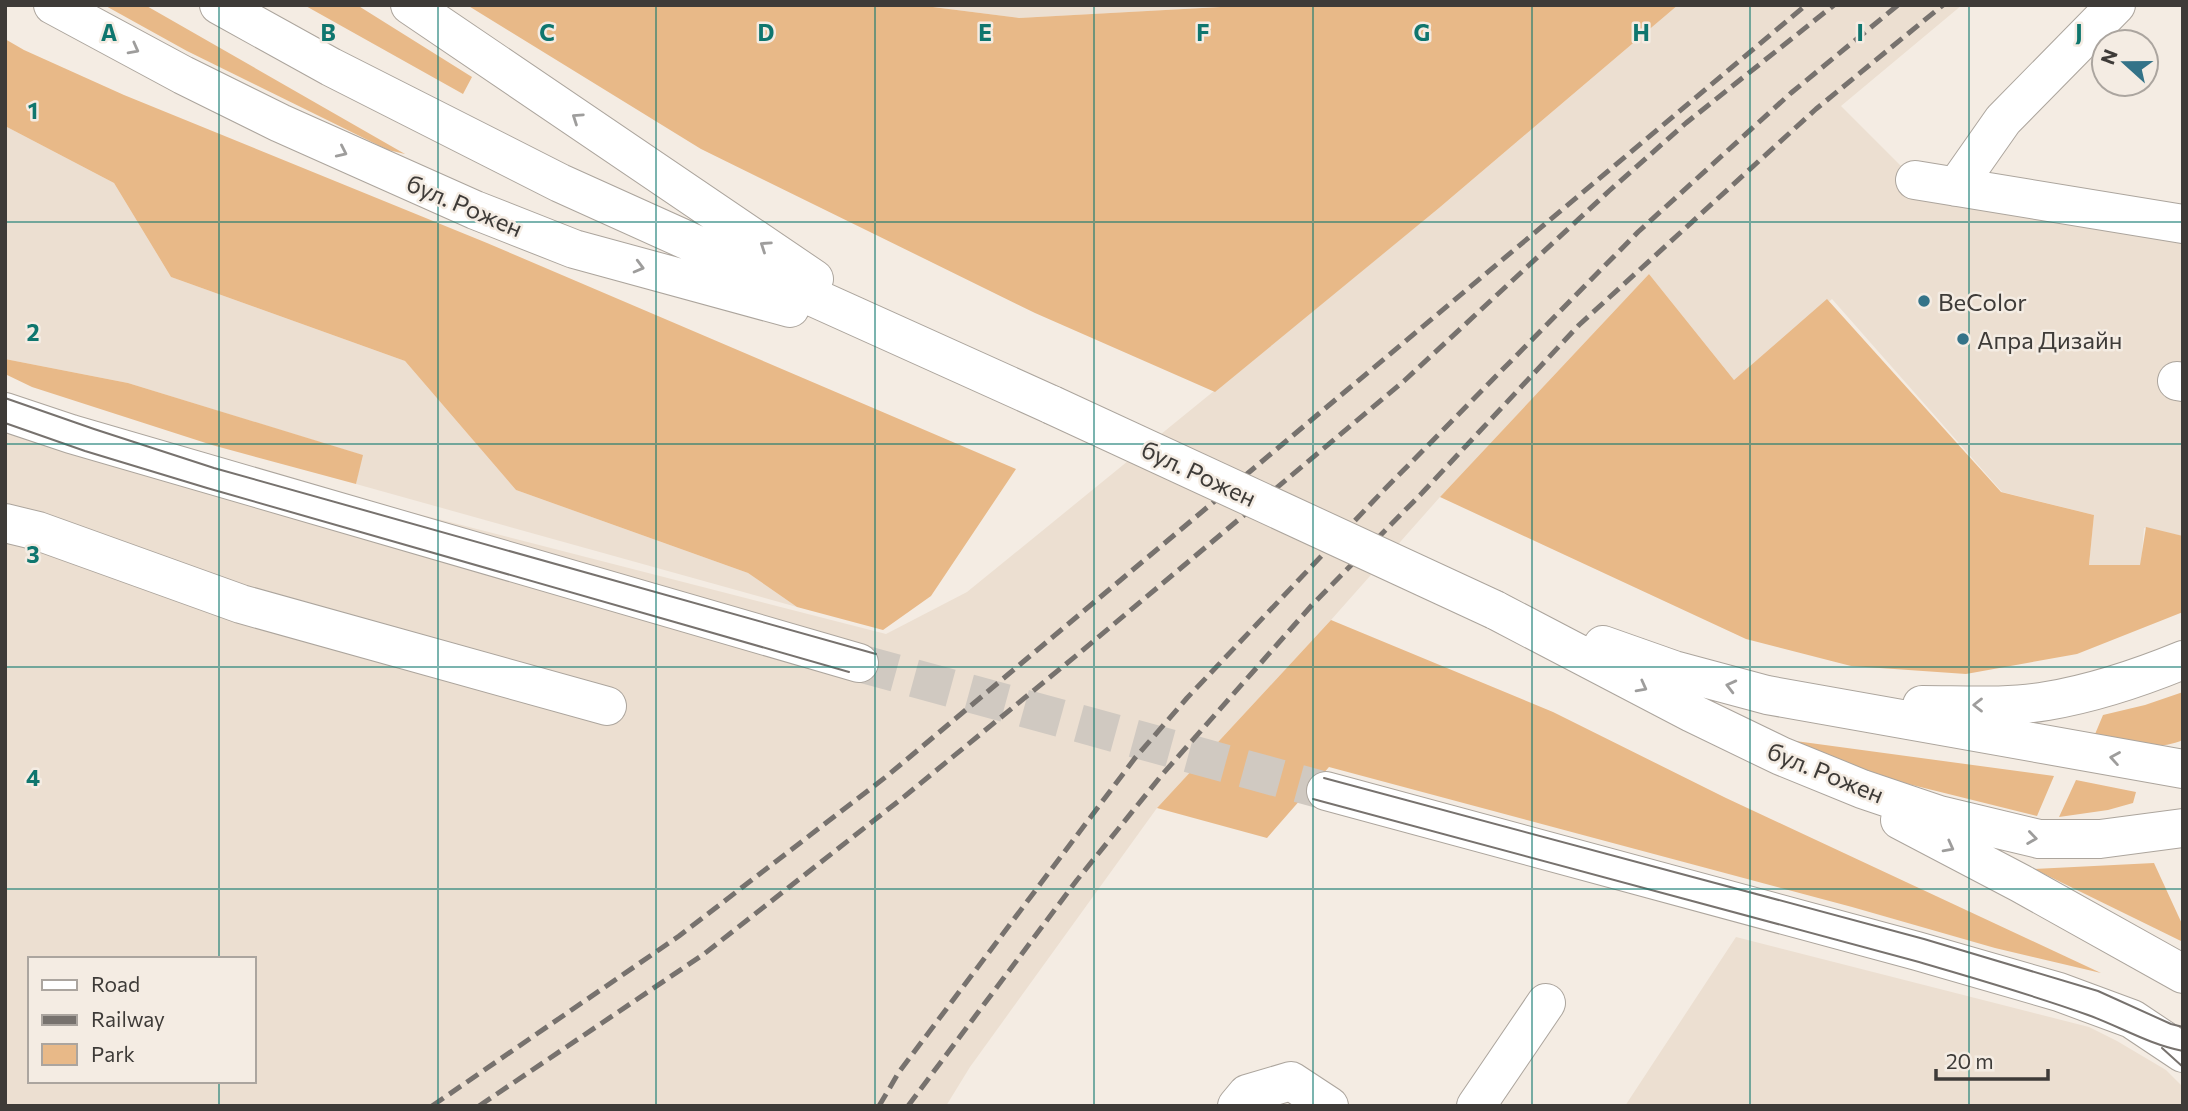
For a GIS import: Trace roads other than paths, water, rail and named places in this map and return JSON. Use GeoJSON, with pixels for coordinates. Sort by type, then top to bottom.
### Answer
{"type":"FeatureCollection","features":[{"type":"Feature","properties":{"kind":"main road","name":"бул. Рожен"},"geometry":{"type":"LineString","coordinates":[[52,5],[280,123],[475,210],[573,249],[903,339]]}},
{"type":"Feature","properties":{"kind":"main road","name":"бул. Рожен"},"geometry":{"type":"LineString","coordinates":[[219,5],[331,67],[537,171],[1495,610],[1692,713],[1782,756],[1888,798],[1939,815],[2025,837],[2100,839],[2183,828]]}},
{"type":"Feature","properties":{"kind":"main road","name":"бул. Рожен"},"geometry":{"type":"LineString","coordinates":[[410,5],[903,339]]}},
{"type":"Feature","properties":{"kind":"main road"},"geometry":{"type":"LineString","coordinates":[[1956,187],[2003,120],[2116,5]]}},
{"type":"Feature","properties":{"kind":"main road"},"geometry":{"type":"LineString","coordinates":[[1915,180],[2183,224]]}},
{"type":"Feature","properties":{"kind":"main road"},"geometry":{"type":"LineString","coordinates":[[5,412],[71,434],[859,663]]}},
{"type":"Feature","properties":{"kind":"main road"},"geometry":{"type":"LineString","coordinates":[[5,523],[38,531],[241,604],[607,706]]}},
{"type":"Feature","properties":{"kind":"main road","name":"бул. Рожен"},"geometry":{"type":"LineString","coordinates":[[1495,610],[1686,673],[1755,692],[2183,769]]}},
{"type":"Feature","properties":{"kind":"main road"},"geometry":{"type":"LineString","coordinates":[[1797,701],[2001,705],[2046,701],[2133,681],[2183,660]]}},
{"type":"Feature","properties":{"kind":"main road"},"geometry":{"type":"LineString","coordinates":[[1782,756],[2183,974]]}},
{"type":"Feature","properties":{"kind":"main road"},"geometry":{"type":"LineString","coordinates":[[1326,791],[2059,992],[2133,1019],[2175,1044]]}},
{"type":"Feature","properties":{"kind":"main road"},"geometry":{"type":"LineString","coordinates":[[1476,1106],[1546,1003]]}},
{"type":"Feature","properties":{"kind":"main road"},"geometry":{"type":"LineString","coordinates":[[1237,1106],[1247,1094],[1291,1082],[1329,1106]]}},
{"type":"Feature","properties":{"kind":"tunnel"},"geometry":{"type":"LineString","coordinates":[[859,663],[1326,791]]}},
{"type":"Feature","properties":{"kind":"tram line"},"geometry":{"type":"LineString","coordinates":[[5,398],[214,468],[876,654]]}},
{"type":"Feature","properties":{"kind":"tram line"},"geometry":{"type":"LineString","coordinates":[[5,423],[85,451],[207,488],[849,672]]}},
{"type":"Feature","properties":{"kind":"tram line"},"geometry":{"type":"LineString","coordinates":[[1324,778],[1924,939],[2098,991],[2183,1027]]}},
{"type":"Feature","properties":{"kind":"tram line"},"geometry":{"type":"LineString","coordinates":[[1313,799],[1919,962],[2067,1008],[2158,1044],[2183,1051]]}},
{"type":"Feature","properties":{"kind":"tram line"},"geometry":{"type":"LineString","coordinates":[[2162,1048],[2183,1067]]}},
{"type":"Feature","properties":{"kind":"railway"},"geometry":{"type":"LineString","coordinates":[[432,1106],[679,936],[887,776],[1806,5]]}},
{"type":"Feature","properties":{"kind":"railway"},"geometry":{"type":"LineString","coordinates":[[479,1106],[704,954],[905,796],[1404,381],[1686,123],[1834,5]]}},
{"type":"Feature","properties":{"kind":"railway"},"geometry":{"type":"LineString","coordinates":[[879,1106],[899,1072],[1135,758],[1187,698],[1381,493],[1638,232],[1791,93],[1898,5]]}},
{"type":"Feature","properties":{"kind":"railway"},"geometry":{"type":"LineString","coordinates":[[908,1106],[1077,880],[1161,776],[1312,605],[1422,493],[1579,325],[1816,109],[1943,5]]}},
{"type":"Feature","properties":{"kind":"place","name":"BeColor"},"geometry":{"type":"Point","coordinates":[1924,301]}},
{"type":"Feature","properties":{"kind":"place","name":"Апра Дизайн"},"geometry":{"type":"Point","coordinates":[1963,339]}}]}
